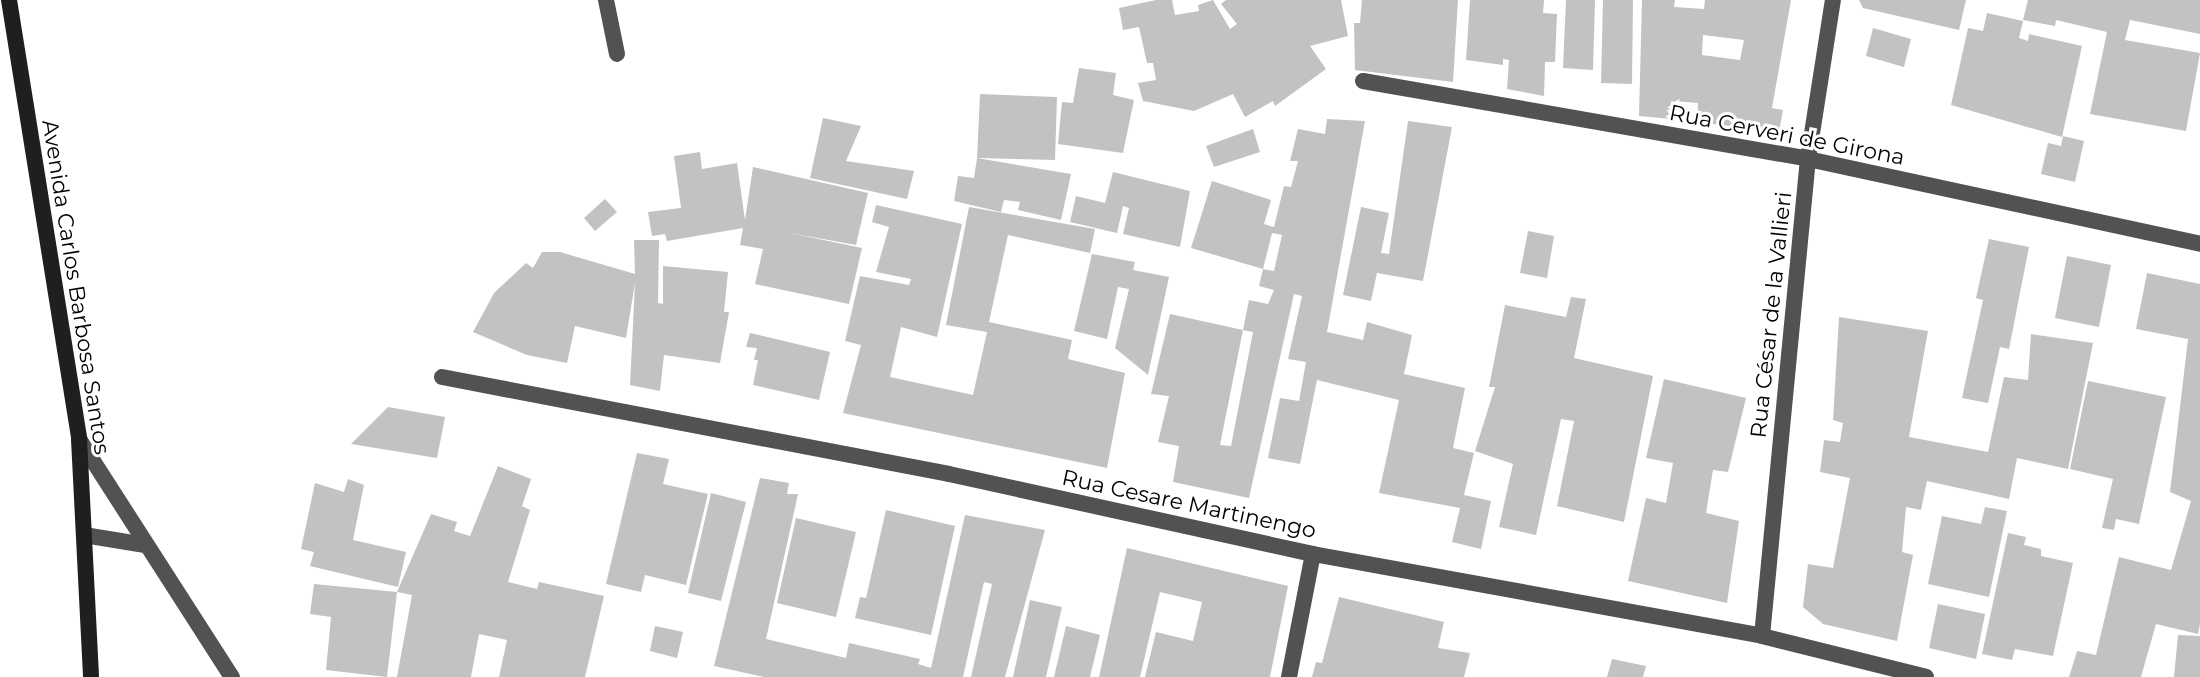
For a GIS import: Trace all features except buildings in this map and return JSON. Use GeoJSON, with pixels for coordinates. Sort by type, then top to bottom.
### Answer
{"type":"FeatureCollection","features":[{"type":"Feature","properties":{"kind":"main road","name":"Avenida Carlos Barbosa Santos"},"geometry":{"type":"LineString","coordinates":[[9,0],[79,439],[91,677]]}},
{"type":"Feature","properties":{"kind":"street"},"geometry":{"type":"LineString","coordinates":[[606,0],[617,54]]}},
{"type":"Feature","properties":{"kind":"street","name":"Rua César de la Vallieri"},"geometry":{"type":"LineString","coordinates":[[1762,636],[1808,159],[1833,0]]}},
{"type":"Feature","properties":{"kind":"street","name":"Rua Cerveri de Girona"},"geometry":{"type":"LineString","coordinates":[[1363,81],[1808,159],[2200,244]]}},
{"type":"Feature","properties":{"kind":"street","name":"Rua Cesare Martinengo"},"geometry":{"type":"LineString","coordinates":[[442,377],[949,474],[1313,554],[1762,636],[1926,677]]}},
{"type":"Feature","properties":{"kind":"street"},"geometry":{"type":"LineString","coordinates":[[79,439],[232,677]]}},
{"type":"Feature","properties":{"kind":"street"},"geometry":{"type":"LineString","coordinates":[[84,535],[145,545]]}},
{"type":"Feature","properties":{"kind":"street"},"geometry":{"type":"LineString","coordinates":[[1289,677],[1313,554]]}}]}
